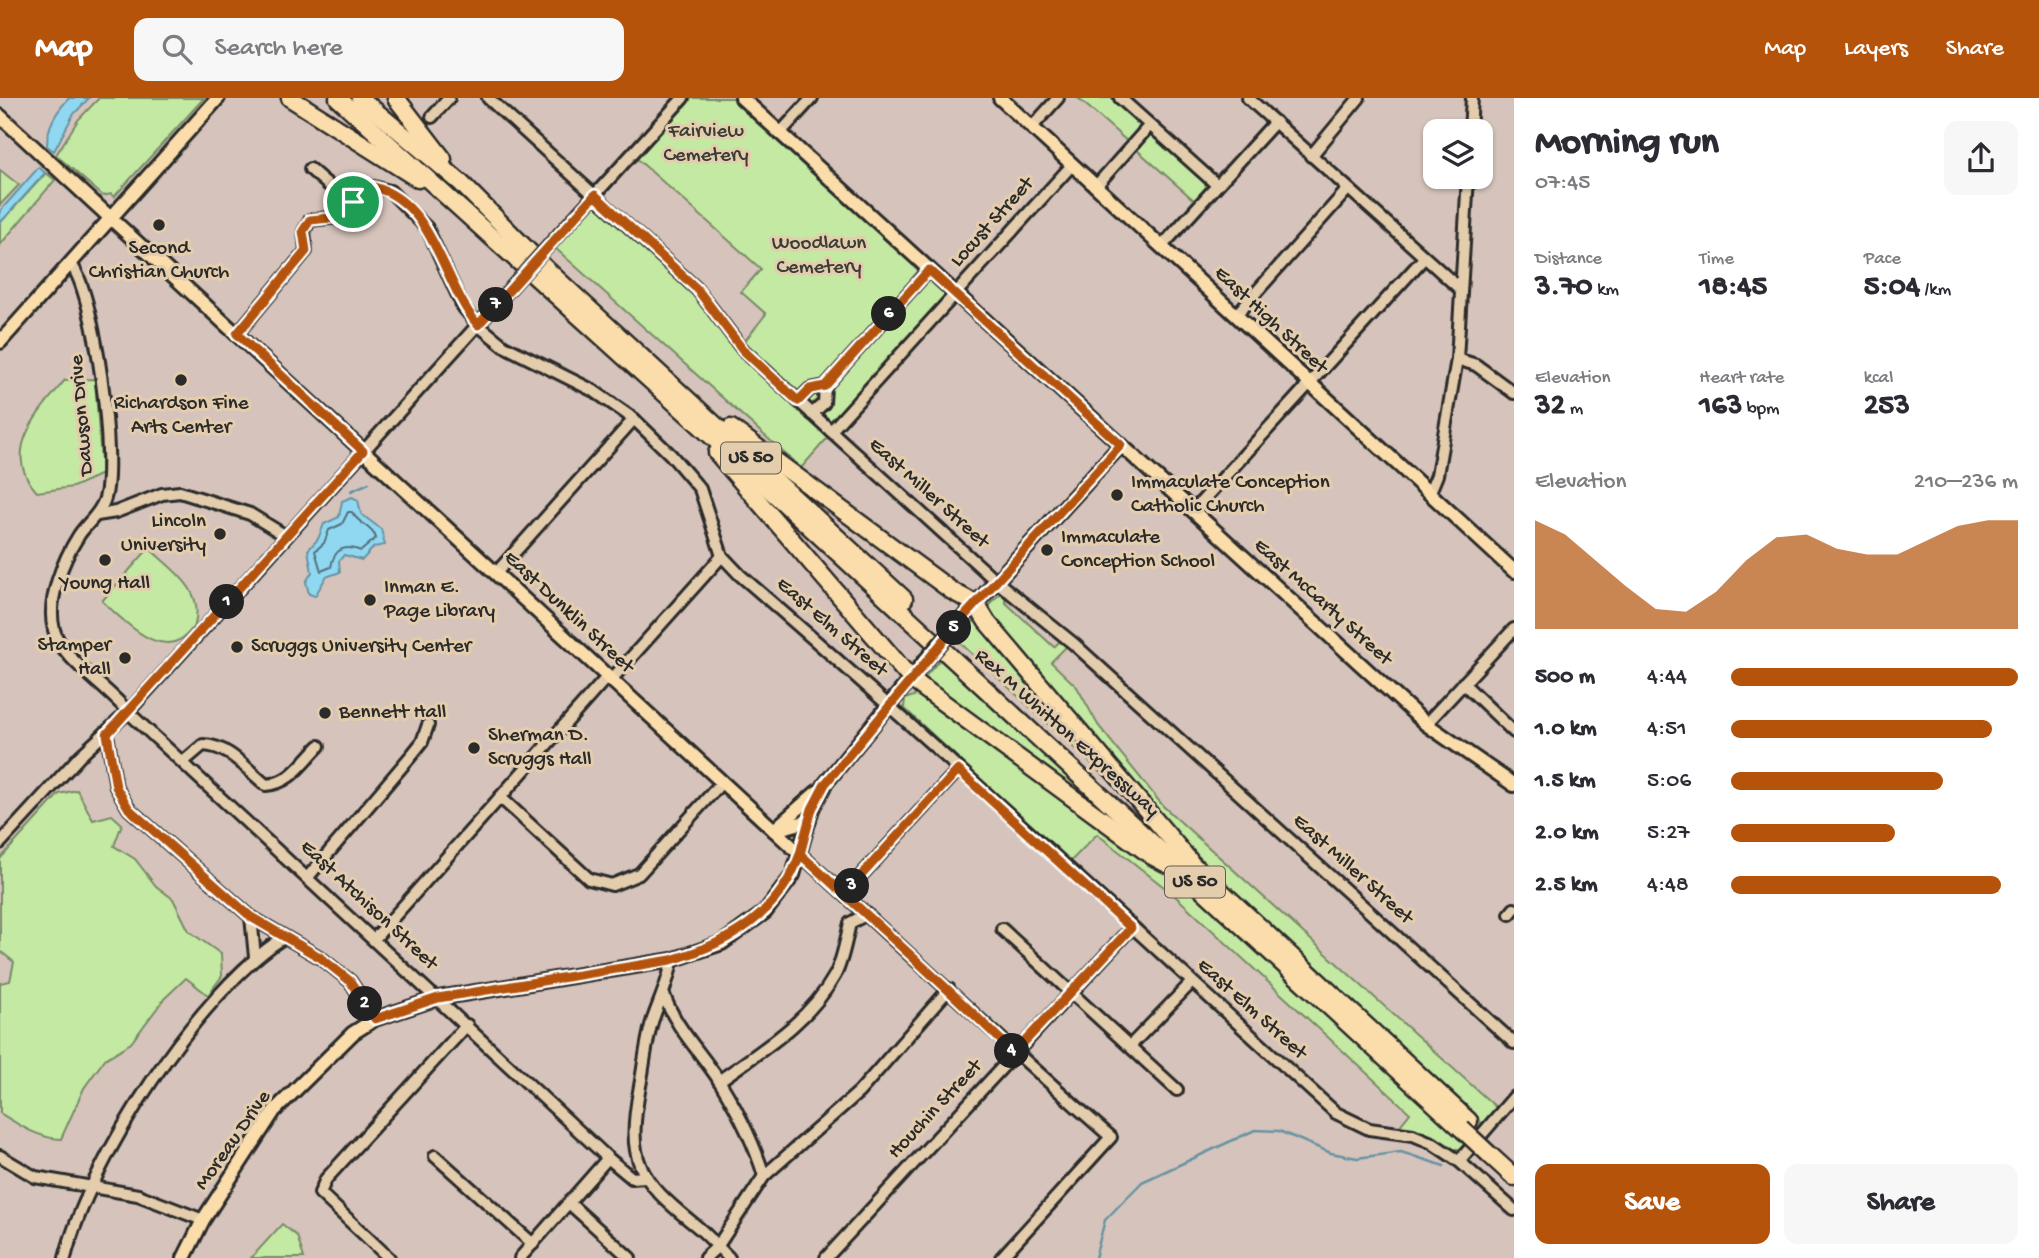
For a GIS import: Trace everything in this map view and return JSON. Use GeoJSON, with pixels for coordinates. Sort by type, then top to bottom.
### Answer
{"type":"FeatureCollection","features":[{"type":"Feature","properties":{"kind":"highway"},"geometry":{"type":"LineString","coordinates":[[290,98],[449,198]]}},
{"type":"Feature","properties":{"kind":"highway","name":"Rex M Whitton Expressway"},"geometry":{"type":"LineString","coordinates":[[338,98],[1189,869]]}},
{"type":"Feature","properties":{"kind":"highway","name":"Rex M Whitton Expressway"},"geometry":{"type":"LineString","coordinates":[[360,98],[461,183],[546,269],[1494,1151],[1514,1177]]}},
{"type":"Feature","properties":{"kind":"highway"},"geometry":{"type":"LineString","coordinates":[[397,98],[461,183]]}},
{"type":"Feature","properties":{"kind":"highway"},"geometry":{"type":"LineString","coordinates":[[679,392],[952,591],[976,604],[987,622],[1189,869]]}},
{"type":"Feature","properties":{"kind":"highway"},"geometry":{"type":"LineString","coordinates":[[692,419],[722,460],[911,679],[1152,856],[1189,869]]}},
{"type":"Feature","properties":{"kind":"highway","name":"Rex M Whitton Expressway"},"geometry":{"type":"LineString","coordinates":[[1494,1151],[1514,1162]]}},
{"type":"Feature","properties":{"kind":"main road"},"geometry":{"type":"LineString","coordinates":[[0,342],[218,98]]}},
{"type":"Feature","properties":{"kind":"main road","name":"East McCarty Street"},"geometry":{"type":"LineString","coordinates":[[741,98],[1426,724],[1514,785]]}},
{"type":"Feature","properties":{"kind":"main road","name":"East High Street"},"geometry":{"type":"LineString","coordinates":[[1000,98],[1514,571]]}},
{"type":"Feature","properties":{"kind":"main road","name":"East Dunklin Street"},"geometry":{"type":"LineString","coordinates":[[0,116],[800,854]]}},
{"type":"Feature","properties":{"kind":"main road"},"geometry":{"type":"LineString","coordinates":[[774,830],[825,784],[959,622],[1121,445]]}},
{"type":"Feature","properties":{"kind":"main road","name":"Moreau Drive"},"geometry":{"type":"LineString","coordinates":[[184,1258],[203,1220],[274,1111],[353,1033],[375,1019],[438,998],[671,960],[722,943],[765,912],[793,875],[809,821],[825,784]]}},
{"type":"Feature","properties":{"kind":"main road"},"geometry":{"type":"LineString","coordinates":[[774,830],[809,821]]}},
{"type":"Feature","properties":{"kind":"street"},"geometry":{"type":"LineString","coordinates":[[432,117],[449,98]]}},
{"type":"Feature","properties":{"kind":"street","name":"East Miller Street"},"geometry":{"type":"LineString","coordinates":[[488,98],[697,289],[743,350],[798,401],[996,581],[1084,653],[1514,1043]]}},
{"type":"Feature","properties":{"kind":"street"},"geometry":{"type":"LineString","coordinates":[[0,844],[80,756],[128,712],[683,98]]}},
{"type":"Feature","properties":{"kind":"street"},"geometry":{"type":"LineString","coordinates":[[780,133],[813,98]]}},
{"type":"Feature","properties":{"kind":"street"},"geometry":{"type":"LineString","coordinates":[[1032,127],[1058,98]]}},
{"type":"Feature","properties":{"kind":"street"},"geometry":{"type":"LineString","coordinates":[[1120,98],[1217,186]]}},
{"type":"Feature","properties":{"kind":"street"},"geometry":{"type":"LineString","coordinates":[[1248,98],[1460,289]]}},
{"type":"Feature","properties":{"kind":"street"},"geometry":{"type":"LineString","coordinates":[[1311,156],[1359,98]]}},
{"type":"Feature","properties":{"kind":"street"},"geometry":{"type":"LineString","coordinates":[[1471,119],[1472,98]]}},
{"type":"Feature","properties":{"kind":"street"},"geometry":{"type":"LineString","coordinates":[[1162,246],[1275,122]]}},
{"type":"Feature","properties":{"kind":"street"},"geometry":{"type":"LineString","coordinates":[[1096,186],[1150,125]]}},
{"type":"Feature","properties":{"kind":"street","name":"Locust Street"},"geometry":{"type":"LineString","coordinates":[[831,431],[1072,165]]}},
{"type":"Feature","properties":{"kind":"street"},"geometry":{"type":"LineString","coordinates":[[310,169],[340,195],[353,202]]}},
{"type":"Feature","properties":{"kind":"street","name":"East Elm Street"},"geometry":{"type":"LineString","coordinates":[[237,334],[306,251],[303,231],[310,220],[340,217],[353,202],[374,187],[390,191],[427,228],[463,307],[478,325],[503,346],[594,391],[634,419],[700,489],[722,556],[740,575],[890,704],[958,770],[1336,1113],[1369,1129],[1423,1138],[1459,1161],[1514,1210]]}},
{"type":"Feature","properties":{"kind":"street"},"geometry":{"type":"LineString","coordinates":[[1236,315],[1348,189]]}},
{"type":"Feature","properties":{"kind":"street"},"geometry":{"type":"LineString","coordinates":[[1430,492],[1437,475],[1457,359],[1467,189]]}},
{"type":"Feature","properties":{"kind":"street"},"geometry":{"type":"LineString","coordinates":[[1193,511],[1424,258]]}},
{"type":"Feature","properties":{"kind":"street","name":"Dawson Drive"},"geometry":{"type":"LineString","coordinates":[[70,263],[77,271],[85,290],[104,408],[109,474],[106,498],[97,515],[80,533],[67,557],[54,597],[51,620],[63,649],[115,696],[128,712]]}},
{"type":"Feature","properties":{"kind":"street"},"geometry":{"type":"LineString","coordinates":[[798,401],[810,389],[825,386],[929,270]]}},
{"type":"Feature","properties":{"kind":"street"},"geometry":{"type":"LineString","coordinates":[[1457,359],[1476,365],[1514,393]]}},
{"type":"Feature","properties":{"kind":"street"},"geometry":{"type":"LineString","coordinates":[[813,414],[824,403],[825,386]]}},
{"type":"Feature","properties":{"kind":"street"},"geometry":{"type":"LineString","coordinates":[[496,573],[634,419]]}},
{"type":"Feature","properties":{"kind":"street"},"geometry":{"type":"LineString","coordinates":[[97,515],[116,512],[162,494],[180,492],[250,514],[286,536]]}},
{"type":"Feature","properties":{"kind":"street"},"geometry":{"type":"LineString","coordinates":[[375,938],[500,797],[722,556]]}},
{"type":"Feature","properties":{"kind":"street"},"geometry":{"type":"LineString","coordinates":[[1426,724],[1514,629]]}},
{"type":"Feature","properties":{"kind":"street"},"geometry":{"type":"LineString","coordinates":[[1463,683],[1514,732]]}},
{"type":"Feature","properties":{"kind":"street"},"geometry":{"type":"LineString","coordinates":[[115,696],[140,698]]}},
{"type":"Feature","properties":{"kind":"street","name":"East Atchison Street"},"geometry":{"type":"LineString","coordinates":[[128,712],[375,938],[608,1158],[632,1178],[645,1177]]}},
{"type":"Feature","properties":{"kind":"street"},"geometry":{"type":"LineString","coordinates":[[308,877],[411,757],[422,742],[428,725]]}},
{"type":"Feature","properties":{"kind":"street"},"geometry":{"type":"LineString","coordinates":[[107,734],[116,787],[129,809],[251,917],[321,958],[350,981],[375,1019]]}},
{"type":"Feature","properties":{"kind":"street"},"geometry":{"type":"LineString","coordinates":[[183,762],[203,745],[216,746],[231,754],[266,785],[279,784],[287,780],[319,746]]}},
{"type":"Feature","properties":{"kind":"street"},"geometry":{"type":"LineString","coordinates":[[719,1081],[793,1028],[820,997],[836,973],[850,923],[847,897],[958,770]]}},
{"type":"Feature","properties":{"kind":"street"},"geometry":{"type":"LineString","coordinates":[[500,797],[589,879],[601,885],[612,885],[639,874],[722,782]]}},
{"type":"Feature","properties":{"kind":"street","name":"East Dunklin Street"},"geometry":{"type":"LineString","coordinates":[[800,854],[949,989],[1014,1053],[1111,1137],[1001,1258]]}},
{"type":"Feature","properties":{"kind":"street"},"geometry":{"type":"LineString","coordinates":[[850,923],[867,914]]}},
{"type":"Feature","properties":{"kind":"street"},"geometry":{"type":"LineString","coordinates":[[251,917],[255,957]]}},
{"type":"Feature","properties":{"kind":"street","name":"Houchin Street"},"geometry":{"type":"LineString","coordinates":[[826,1258],[1131,928]]}},
{"type":"Feature","properties":{"kind":"street"},"geometry":{"type":"LineString","coordinates":[[1002,929],[1177,1090]]}},
{"type":"Feature","properties":{"kind":"street"},"geometry":{"type":"LineString","coordinates":[[65,1258],[91,1188],[127,1118],[172,1054],[255,957],[284,938]]}},
{"type":"Feature","properties":{"kind":"street"},"geometry":{"type":"LineString","coordinates":[[671,960],[664,995],[652,1023],[635,1110],[635,1146],[645,1177],[666,1203],[696,1226],[729,1258]]}},
{"type":"Feature","properties":{"kind":"street"},"geometry":{"type":"LineString","coordinates":[[1131,1045],[1192,982]]}},
{"type":"Feature","properties":{"kind":"street"},"geometry":{"type":"LineString","coordinates":[[705,1258],[717,1247],[764,1176],[859,1092],[949,989]]}},
{"type":"Feature","properties":{"kind":"street"},"geometry":{"type":"LineString","coordinates":[[664,995],[672,1018],[719,1081],[753,1140],[764,1176]]}},
{"type":"Feature","properties":{"kind":"street"},"geometry":{"type":"LineString","coordinates":[[389,1258],[320,1193],[326,1179],[467,1025]]}},
{"type":"Feature","properties":{"kind":"street"},"geometry":{"type":"LineString","coordinates":[[1459,1161],[1514,1097]]}},
{"type":"Feature","properties":{"kind":"street"},"geometry":{"type":"LineString","coordinates":[[0,1156],[35,1177],[138,1195],[203,1220]]}},
{"type":"Feature","properties":{"kind":"street"},"geometry":{"type":"LineString","coordinates":[[435,1156],[533,1244]]}},
{"type":"Feature","properties":{"kind":"street"},"geometry":{"type":"LineString","coordinates":[[520,1258],[608,1158]]}},
{"type":"Feature","properties":{"kind":"street"},"geometry":{"type":"LineString","coordinates":[[569,1203],[630,1258]]}},
{"type":"Feature","properties":{"kind":"green space"},"geometry":{"type":"Polygon","coordinates":[[[99,98],[204,98],[114,197],[111,194],[103,196],[56,155],[78,120],[99,98]]]}},
{"type":"Feature","properties":{"kind":"green space"},"geometry":{"type":"Polygon","coordinates":[[[689,98],[736,98],[946,292],[947,296],[832,423],[744,342],[766,314],[741,292],[761,269],[636,158],[689,98]]]}},
{"type":"Feature","properties":{"kind":"green space"},"geometry":{"type":"Polygon","coordinates":[[[1078,98],[1116,98],[1208,186],[1195,201],[1078,98]]]}},
{"type":"Feature","properties":{"kind":"green space"},"geometry":{"type":"Polygon","coordinates":[[[0,170],[19,185],[0,205],[0,170]]]}},
{"type":"Feature","properties":{"kind":"green space"},"geometry":{"type":"Polygon","coordinates":[[[46,173],[55,180],[0,245],[0,223],[46,173]]]}},
{"type":"Feature","properties":{"kind":"green space"},"geometry":{"type":"Polygon","coordinates":[[[593,206],[598,206],[697,299],[749,364],[830,435],[801,468],[555,248],[593,206]]]}},
{"type":"Feature","properties":{"kind":"green space"},"geometry":{"type":"Polygon","coordinates":[[[95,379],[102,474],[73,487],[37,492],[26,477],[22,462],[22,448],[34,420],[65,380],[95,379]]]}},
{"type":"Feature","properties":{"kind":"green space"},"geometry":{"type":"Polygon","coordinates":[[[149,548],[184,581],[195,600],[195,624],[184,637],[173,642],[148,638],[102,601],[149,548]]]}},
{"type":"Feature","properties":{"kind":"green space"},"geometry":{"type":"Polygon","coordinates":[[[1001,593],[1005,594],[1005,602],[1054,647],[1061,640],[1068,645],[1051,662],[1077,687],[1098,725],[1163,806],[1498,1109],[1483,1125],[1309,965],[1192,850],[990,615],[990,603],[1001,593]]]}},
{"type":"Feature","properties":{"kind":"green space"},"geometry":{"type":"Polygon","coordinates":[[[976,619],[1133,802],[957,640],[976,619]]]}},
{"type":"Feature","properties":{"kind":"green space"},"geometry":{"type":"Polygon","coordinates":[[[942,657],[1137,835],[923,679],[942,657]]]}},
{"type":"Feature","properties":{"kind":"green space"},"geometry":{"type":"Polygon","coordinates":[[[919,694],[1138,848],[1191,891],[1468,1142],[1461,1149],[1451,1149],[1427,1134],[1399,1127],[1410,1113],[1174,895],[1097,834],[1070,862],[904,708],[905,699],[919,694]]]}},
{"type":"Feature","properties":{"kind":"green space"},"geometry":{"type":"Polygon","coordinates":[[[77,790],[93,820],[112,815],[122,824],[114,846],[135,859],[156,886],[173,899],[189,931],[221,954],[222,976],[208,995],[186,978],[164,999],[131,1043],[105,1059],[84,1088],[61,1139],[37,1133],[0,1113],[0,983],[10,981],[14,962],[0,951],[0,859],[59,794],[77,790]]]}},
{"type":"Feature","properties":{"kind":"green space"},"geometry":{"type":"Polygon","coordinates":[[[282,1224],[297,1236],[304,1258],[251,1258],[282,1224]]]}},
{"type":"Feature","properties":{"kind":"water"},"geometry":{"type":"Polygon","coordinates":[[[69,98],[89,98],[73,115],[54,151],[47,146],[49,132],[56,114],[69,98]]]}},
{"type":"Feature","properties":{"kind":"water"},"geometry":{"type":"Polygon","coordinates":[[[39,167],[45,173],[0,223],[0,211],[39,167]]]}},
{"type":"Feature","properties":{"kind":"water"},"geometry":{"type":"Polygon","coordinates":[[[352,497],[358,500],[361,514],[381,529],[385,545],[374,547],[362,560],[344,555],[339,561],[340,572],[326,577],[315,596],[309,594],[306,582],[312,572],[308,550],[318,539],[324,524],[339,517],[342,501],[352,497]]]}},
{"type":"Feature","properties":{"kind":"waterway"},"geometry":{"type":"LineString","coordinates":[[351,491],[369,483]]}},
{"type":"Feature","properties":{"kind":"waterway"},"geometry":{"type":"LineString","coordinates":[[1095,1258],[1105,1220],[1142,1182],[1255,1130],[1279,1131],[1331,1153],[1357,1158],[1401,1152],[1444,1166]]}},
{"type":"Feature","properties":{"kind":"place","name":"Second Christian Church"},"geometry":{"type":"Point","coordinates":[159,225]}},
{"type":"Feature","properties":{"kind":"place","name":"Richardson Fine Arts Center"},"geometry":{"type":"Point","coordinates":[181,380]}},
{"type":"Feature","properties":{"kind":"place","name":"Immaculate Conception Catholic Church"},"geometry":{"type":"Point","coordinates":[1117,495]}},
{"type":"Feature","properties":{"kind":"place","name":"Lincoln University"},"geometry":{"type":"Point","coordinates":[220,534]}},
{"type":"Feature","properties":{"kind":"place","name":"Immaculate Conception School"},"geometry":{"type":"Point","coordinates":[1047,550]}},
{"type":"Feature","properties":{"kind":"place","name":"Young Hall"},"geometry":{"type":"Point","coordinates":[105,560]}},
{"type":"Feature","properties":{"kind":"place","name":"Inman E. Page Library"},"geometry":{"type":"Point","coordinates":[370,600]}},
{"type":"Feature","properties":{"kind":"place","name":"Scruggs University Center"},"geometry":{"type":"Point","coordinates":[237,647]}},
{"type":"Feature","properties":{"kind":"place","name":"Stamper Hall"},"geometry":{"type":"Point","coordinates":[125,658]}},
{"type":"Feature","properties":{"kind":"place","name":"Bennett Hall"},"geometry":{"type":"Point","coordinates":[325,713]}},
{"type":"Feature","properties":{"kind":"place","name":"Sherman D. Scruggs Hall"},"geometry":{"type":"Point","coordinates":[474,748]}},
{"type":"Feature","properties":{"kind":"route"},"geometry":{"type":"LineString","coordinates":[[353,202],[340,217],[310,220],[303,231],[306,251],[237,334],[363,451],[107,734],[116,787],[129,809],[251,917],[321,958],[350,981],[375,1019],[407,1006],[438,998],[671,960],[722,943],[765,912],[793,875],[800,854],[844,894],[958,770],[1131,928],[1014,1053],[949,989],[867,914],[800,854],[812,809],[825,784],[959,622],[1121,445],[929,270],[825,386],[810,389],[798,401],[743,350],[697,289],[595,195],[478,325],[463,307],[450,283],[427,228],[390,191],[374,187],[353,202]]}},
{"type":"Feature","properties":{"kind":"park label","name":"Fairview Cemetery"},"geometry":{"type":"Point","coordinates":[706,144]}},
{"type":"Feature","properties":{"kind":"park label","name":"Woodlawn Cemetery"},"geometry":{"type":"Point","coordinates":[819,256]}}]}
